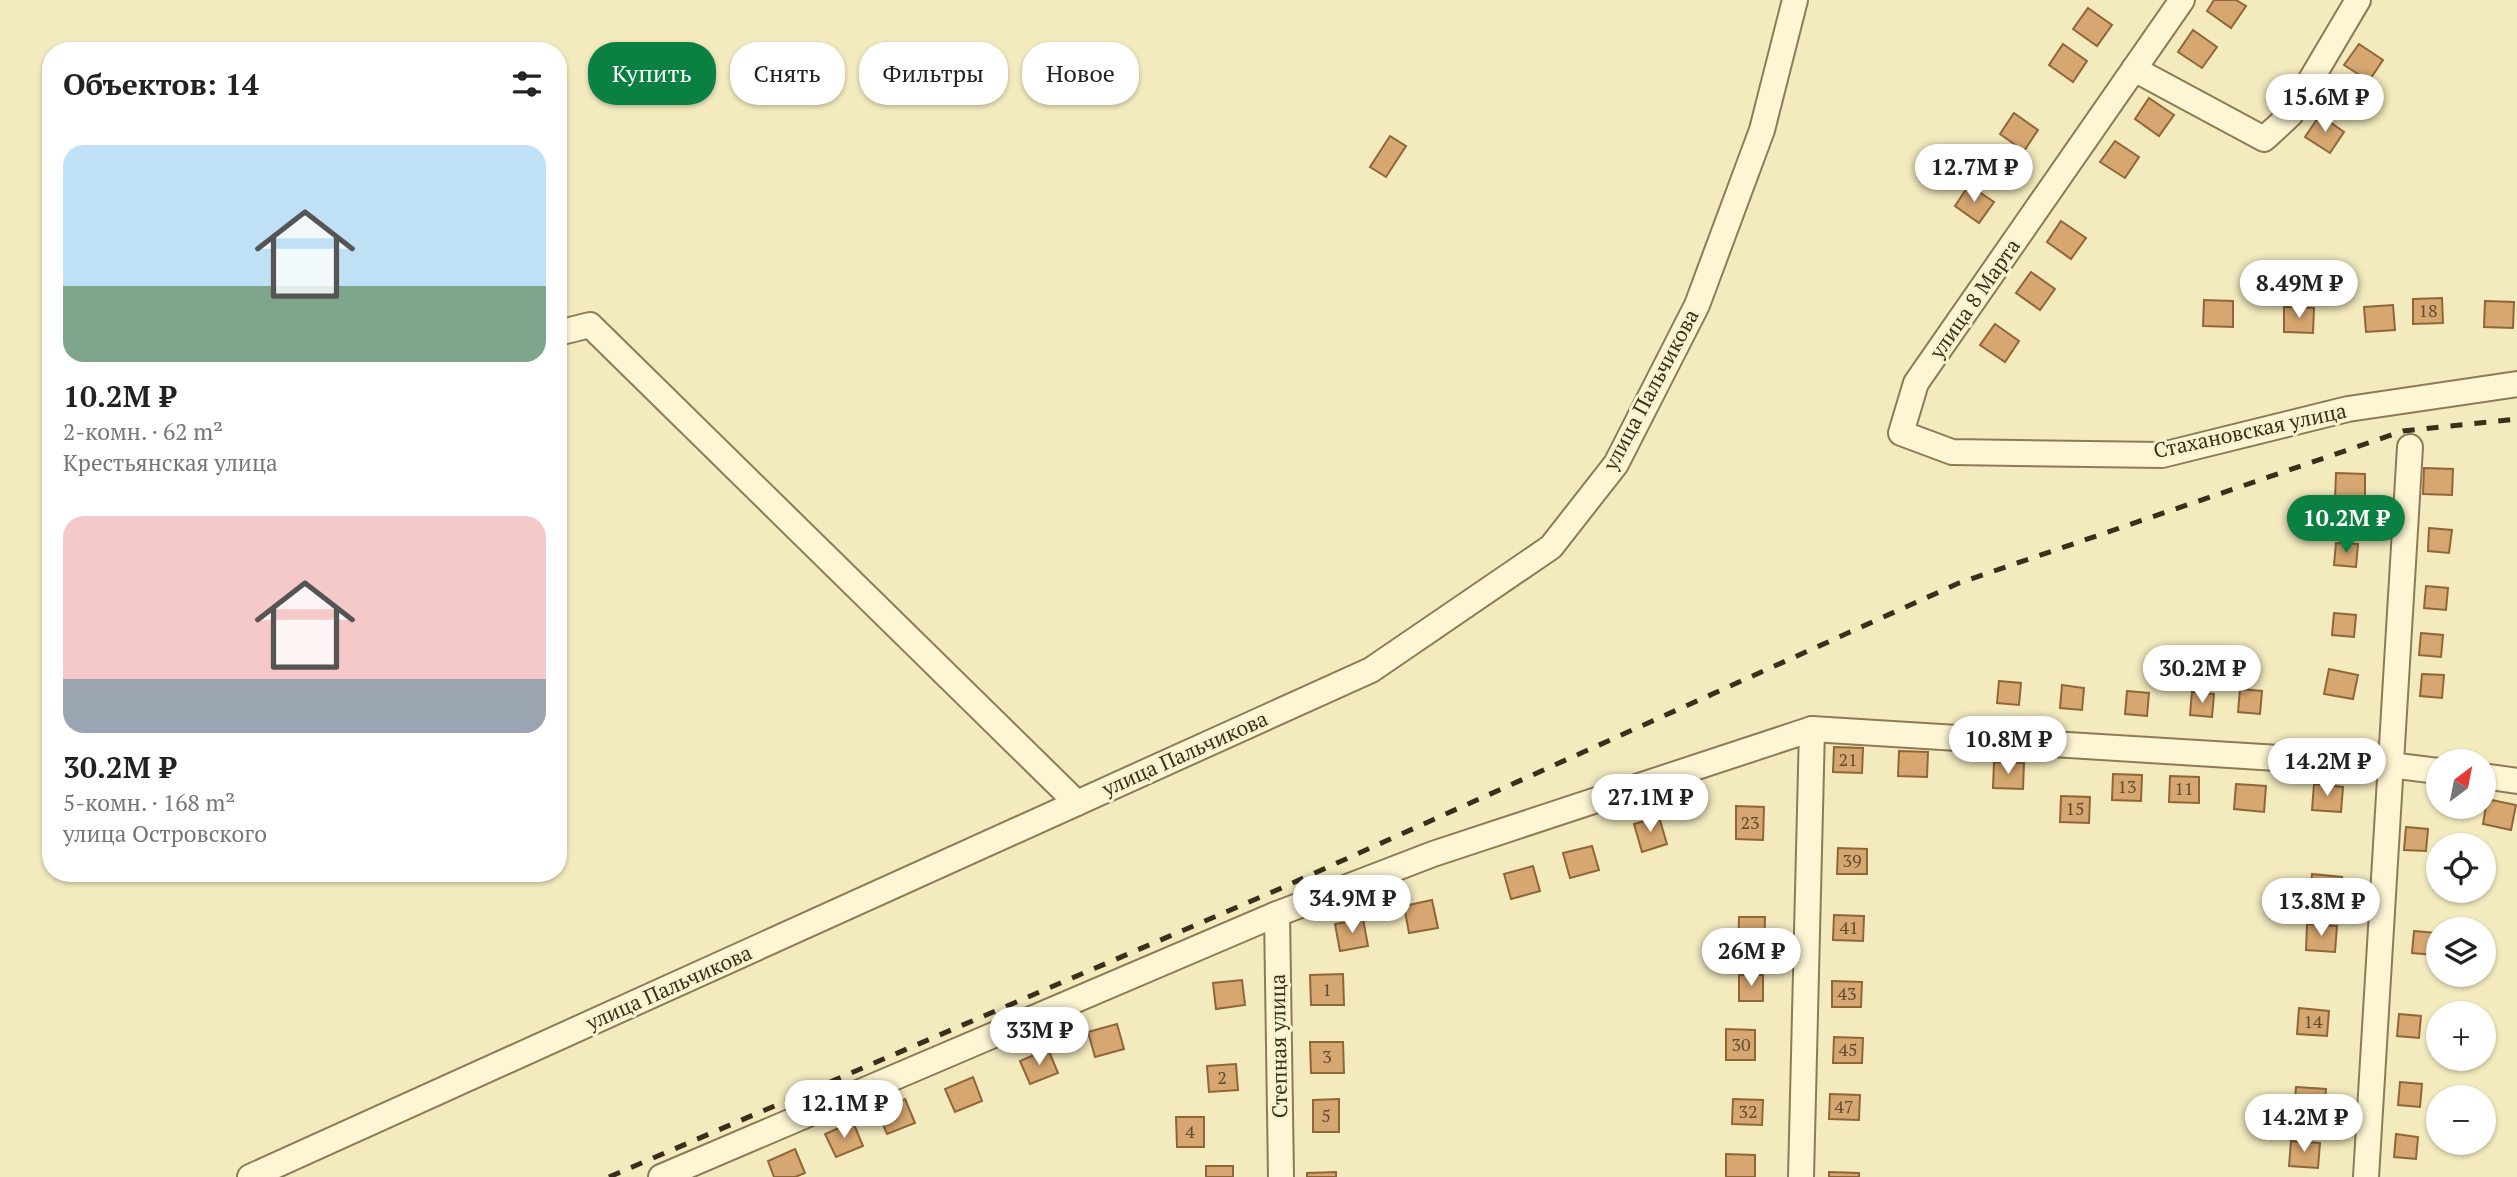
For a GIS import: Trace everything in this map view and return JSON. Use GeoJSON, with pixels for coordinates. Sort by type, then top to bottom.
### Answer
{"type":"FeatureCollection","features":[{"type":"Feature","properties":{"kind":"street","name":"улица 8 Марта"},"geometry":{"type":"LineString","coordinates":[[1901,432],[1916,383],[2182,0]]}},
{"type":"Feature","properties":{"kind":"street"},"geometry":{"type":"LineString","coordinates":[[2134,69],[2264,139],[2290,115],[2358,0]]}},
{"type":"Feature","properties":{"kind":"street","name":"улица Пальчикова"},"geometry":{"type":"LineString","coordinates":[[250,1177],[1371,670],[1551,547],[1616,464],[1697,305],[1762,130],[1792,1]]}},
{"type":"Feature","properties":{"kind":"street"},"geometry":{"type":"LineString","coordinates":[[567,331],[590,325],[1077,803]]}},
{"type":"Feature","properties":{"kind":"street","name":"Стахановская улица"},"geometry":{"type":"LineString","coordinates":[[1901,432],[1952,452],[2162,455],[2348,409],[2517,384]]}},
{"type":"Feature","properties":{"kind":"street"},"geometry":{"type":"LineString","coordinates":[[2366,1177],[2410,447]]}},
{"type":"Feature","properties":{"kind":"street"},"geometry":{"type":"LineString","coordinates":[[1801,1177],[1812,729]]}},
{"type":"Feature","properties":{"kind":"street"},"geometry":{"type":"LineString","coordinates":[[661,1177],[1278,914],[1433,854],[1812,729],[2390,765],[2426,770]]}},
{"type":"Feature","properties":{"kind":"street"},"geometry":{"type":"LineString","coordinates":[[2496,778],[2517,780]]}},
{"type":"Feature","properties":{"kind":"street","name":"Степная улица"},"geometry":{"type":"LineString","coordinates":[[1278,914],[1281,1177]]}},
{"type":"Feature","properties":{"kind":"building"},"geometry":{"type":"Polygon","coordinates":[[[2214,0],[2236,0],[2246,6],[2231,28],[2207,11],[2214,0]]]}},
{"type":"Feature","properties":{"kind":"building"},"geometry":{"type":"Polygon","coordinates":[[[2088,8],[2112,25],[2097,46],[2073,29],[2088,8]]]}},
{"type":"Feature","properties":{"kind":"building"},"geometry":{"type":"Polygon","coordinates":[[[2193,30],[2217,47],[2202,68],[2178,52],[2193,30]]]}},
{"type":"Feature","properties":{"kind":"building"},"geometry":{"type":"Polygon","coordinates":[[[2063,44],[2087,61],[2073,82],[2049,65],[2063,44]]]}},
{"type":"Feature","properties":{"kind":"building"},"geometry":{"type":"Polygon","coordinates":[[[2359,44],[2383,60],[2369,81],[2344,65],[2359,44]]]}},
{"type":"Feature","properties":{"kind":"building"},"geometry":{"type":"Polygon","coordinates":[[[2149,98],[2174,115],[2159,136],[2135,119],[2149,98]]]}},
{"type":"Feature","properties":{"kind":"building"},"geometry":{"type":"Polygon","coordinates":[[[2014,113],[2038,130],[2024,151],[2000,134],[2014,113]]]}},
{"type":"Feature","properties":{"kind":"building"},"geometry":{"type":"Polygon","coordinates":[[[2320,115],[2344,132],[2330,153],[2305,137],[2320,115]]]}},
{"type":"Feature","properties":{"kind":"building"},"geometry":{"type":"Polygon","coordinates":[[[1390,136],[1406,146],[1386,177],[1370,167],[1390,136]]]}},
{"type":"Feature","properties":{"kind":"building"},"geometry":{"type":"Polygon","coordinates":[[[2115,141],[2139,157],[2125,178],[2100,162],[2115,141]]]}},
{"type":"Feature","properties":{"kind":"building"},"geometry":{"type":"Polygon","coordinates":[[[1969,185],[1994,202],[1979,223],[1955,206],[1969,185]]]}},
{"type":"Feature","properties":{"kind":"building"},"geometry":{"type":"Polygon","coordinates":[[[2061,221],[2086,238],[2071,259],[2047,242],[2061,221]]]}},
{"type":"Feature","properties":{"kind":"building"},"geometry":{"type":"Polygon","coordinates":[[[2031,272],[2055,289],[2040,310],[2016,293],[2031,272]]]}},
{"type":"Feature","properties":{"kind":"building"},"geometry":{"type":"Polygon","coordinates":[[[2442,298],[2443,323],[2413,324],[2413,299],[2442,298]]]}},
{"type":"Feature","properties":{"kind":"building"},"geometry":{"type":"Polygon","coordinates":[[[2204,300],[2233,301],[2233,327],[2203,326],[2204,300]]]}},
{"type":"Feature","properties":{"kind":"building"},"geometry":{"type":"Polygon","coordinates":[[[2485,301],[2514,302],[2513,328],[2484,327],[2485,301]]]}},
{"type":"Feature","properties":{"kind":"building"},"geometry":{"type":"Polygon","coordinates":[[[2393,305],[2395,330],[2366,332],[2364,307],[2393,305]]]}},
{"type":"Feature","properties":{"kind":"building"},"geometry":{"type":"Polygon","coordinates":[[[2284,307],[2314,308],[2313,333],[2284,332],[2284,307]]]}},
{"type":"Feature","properties":{"kind":"building"},"geometry":{"type":"Polygon","coordinates":[[[1995,324],[2019,341],[2005,362],[1980,345],[1995,324]]]}},
{"type":"Feature","properties":{"kind":"building"},"geometry":{"type":"Polygon","coordinates":[[[2424,468],[2453,469],[2452,495],[2423,494],[2424,468]]]}},
{"type":"Feature","properties":{"kind":"building"},"geometry":{"type":"Polygon","coordinates":[[[2336,473],[2365,474],[2365,500],[2335,499],[2336,473]]]}},
{"type":"Feature","properties":{"kind":"building"},"geometry":{"type":"Polygon","coordinates":[[[2429,528],[2452,530],[2449,553],[2428,551],[2429,528]]]}},
{"type":"Feature","properties":{"kind":"building"},"geometry":{"type":"Polygon","coordinates":[[[2336,543],[2358,544],[2356,567],[2334,565],[2336,543]]]}},
{"type":"Feature","properties":{"kind":"building"},"geometry":{"type":"Polygon","coordinates":[[[2426,586],[2448,588],[2446,610],[2424,608],[2426,586]]]}},
{"type":"Feature","properties":{"kind":"building"},"geometry":{"type":"Polygon","coordinates":[[[2334,613],[2356,615],[2354,637],[2332,635],[2334,613]]]}},
{"type":"Feature","properties":{"kind":"building"},"geometry":{"type":"Polygon","coordinates":[[[2421,633],[2443,635],[2441,657],[2419,655],[2421,633]]]}},
{"type":"Feature","properties":{"kind":"building"},"geometry":{"type":"Polygon","coordinates":[[[2329,669],[2358,675],[2353,699],[2324,694],[2329,669]]]}},
{"type":"Feature","properties":{"kind":"building"},"geometry":{"type":"Polygon","coordinates":[[[2422,674],[2444,675],[2442,698],[2420,696],[2422,674]]]}},
{"type":"Feature","properties":{"kind":"building"},"geometry":{"type":"Polygon","coordinates":[[[1999,681],[2021,683],[2019,705],[1997,703],[1999,681]]]}},
{"type":"Feature","properties":{"kind":"building"},"geometry":{"type":"Polygon","coordinates":[[[2062,685],[2084,688],[2082,710],[2060,708],[2062,685]]]}},
{"type":"Feature","properties":{"kind":"building"},"geometry":{"type":"Polygon","coordinates":[[[2240,689],[2262,691],[2260,714],[2238,712],[2240,689]]]}},
{"type":"Feature","properties":{"kind":"building"},"geometry":{"type":"Polygon","coordinates":[[[2127,691],[2149,693],[2147,716],[2125,714],[2127,691]]]}},
{"type":"Feature","properties":{"kind":"building"},"geometry":{"type":"Polygon","coordinates":[[[2192,692],[2214,694],[2212,717],[2190,715],[2192,692]]]}},
{"type":"Feature","properties":{"kind":"building"},"geometry":{"type":"Polygon","coordinates":[[[1834,747],[1863,748],[1862,773],[1833,772],[1834,747]]]}},
{"type":"Feature","properties":{"kind":"building"},"geometry":{"type":"Polygon","coordinates":[[[1899,751],[1928,752],[1927,777],[1898,776],[1899,751]]]}},
{"type":"Feature","properties":{"kind":"building"},"geometry":{"type":"Polygon","coordinates":[[[1994,762],[2024,763],[2023,789],[1993,788],[1994,762]]]}},
{"type":"Feature","properties":{"kind":"building"},"geometry":{"type":"Polygon","coordinates":[[[2113,774],[2142,775],[2141,801],[2112,800],[2113,774]]]}},
{"type":"Feature","properties":{"kind":"building"},"geometry":{"type":"Polygon","coordinates":[[[2170,776],[2199,777],[2199,803],[2169,802],[2170,776]]]}},
{"type":"Feature","properties":{"kind":"building"},"geometry":{"type":"Polygon","coordinates":[[[2236,784],[2266,786],[2264,812],[2234,809],[2236,784]]]}},
{"type":"Feature","properties":{"kind":"building"},"geometry":{"type":"Polygon","coordinates":[[[2314,784],[2343,787],[2341,812],[2312,810],[2314,784]]]}},
{"type":"Feature","properties":{"kind":"building"},"geometry":{"type":"Polygon","coordinates":[[[2061,796],[2090,797],[2089,823],[2060,822],[2061,796]]]}},
{"type":"Feature","properties":{"kind":"building"},"geometry":{"type":"Polygon","coordinates":[[[2496,801],[2516,805],[2511,830],[2483,824],[2484,819],[2496,819],[2496,801]]]}},
{"type":"Feature","properties":{"kind":"building"},"geometry":{"type":"Polygon","coordinates":[[[1736,806],[1764,807],[1763,840],[1736,839],[1736,806]]]}},
{"type":"Feature","properties":{"kind":"building"},"geometry":{"type":"Polygon","coordinates":[[[1659,817],[1667,844],[1642,852],[1634,824],[1659,817]]]}},
{"type":"Feature","properties":{"kind":"building"},"geometry":{"type":"Polygon","coordinates":[[[2406,827],[2428,829],[2426,851],[2404,850],[2406,827]]]}},
{"type":"Feature","properties":{"kind":"building"},"geometry":{"type":"Polygon","coordinates":[[[1592,846],[1599,870],[1570,878],[1563,853],[1592,846]]]}},
{"type":"Feature","properties":{"kind":"building"},"geometry":{"type":"Polygon","coordinates":[[[1838,848],[1867,849],[1867,874],[1837,874],[1838,848]]]}},
{"type":"Feature","properties":{"kind":"building"},"geometry":{"type":"Polygon","coordinates":[[[1533,866],[1540,891],[1511,899],[1504,874],[1533,866]]]}},
{"type":"Feature","properties":{"kind":"building"},"geometry":{"type":"Polygon","coordinates":[[[2312,874],[2342,877],[2340,903],[2310,900],[2312,874]]]}},
{"type":"Feature","properties":{"kind":"building"},"geometry":{"type":"Polygon","coordinates":[[[1432,900],[1438,928],[1409,933],[1404,906],[1432,900]]]}},
{"type":"Feature","properties":{"kind":"building"},"geometry":{"type":"Polygon","coordinates":[[[1834,915],[1864,916],[1863,941],[1833,940],[1834,915]]]}},
{"type":"Feature","properties":{"kind":"building"},"geometry":{"type":"Polygon","coordinates":[[[1739,917],[1765,917],[1764,948],[1738,948],[1739,917]]]}},
{"type":"Feature","properties":{"kind":"building"},"geometry":{"type":"Polygon","coordinates":[[[1363,919],[1368,946],[1340,951],[1335,924],[1363,919]]]}},
{"type":"Feature","properties":{"kind":"building"},"geometry":{"type":"Polygon","coordinates":[[[2307,924],[2337,926],[2335,952],[2306,950],[2307,924]]]}},
{"type":"Feature","properties":{"kind":"building"},"geometry":{"type":"Polygon","coordinates":[[[2414,931],[2426,932],[2426,954],[2412,953],[2414,931]]]}},
{"type":"Feature","properties":{"kind":"building"},"geometry":{"type":"Polygon","coordinates":[[[1343,974],[1344,1005],[1311,1005],[1310,975],[1343,974]]]}},
{"type":"Feature","properties":{"kind":"building"},"geometry":{"type":"Polygon","coordinates":[[[1739,975],[1763,975],[1763,1001],[1739,1001],[1739,975]]]}},
{"type":"Feature","properties":{"kind":"building"},"geometry":{"type":"Polygon","coordinates":[[[1242,980],[1245,1005],[1216,1009],[1213,983],[1242,980]]]}},
{"type":"Feature","properties":{"kind":"building"},"geometry":{"type":"Polygon","coordinates":[[[1832,981],[1862,982],[1861,1007],[1832,1007],[1832,981]]]}},
{"type":"Feature","properties":{"kind":"building"},"geometry":{"type":"Polygon","coordinates":[[[2299,1008],[2329,1011],[2327,1036],[2297,1034],[2299,1008]]]}},
{"type":"Feature","properties":{"kind":"building"},"geometry":{"type":"Polygon","coordinates":[[[2399,1014],[2421,1016],[2419,1038],[2397,1036],[2399,1014]]]}},
{"type":"Feature","properties":{"kind":"building"},"geometry":{"type":"Polygon","coordinates":[[[1117,1024],[1124,1049],[1095,1057],[1088,1032],[1117,1024]]]}},
{"type":"Feature","properties":{"kind":"building"},"geometry":{"type":"Polygon","coordinates":[[[1726,1029],[1755,1030],[1755,1060],[1726,1060],[1726,1029]]]}},
{"type":"Feature","properties":{"kind":"building"},"geometry":{"type":"Polygon","coordinates":[[[1834,1037],[1863,1038],[1862,1063],[1833,1063],[1834,1037]]]}},
{"type":"Feature","properties":{"kind":"building"},"geometry":{"type":"Polygon","coordinates":[[[1310,1042],[1343,1042],[1344,1073],[1311,1073],[1310,1042]]]}},
{"type":"Feature","properties":{"kind":"building"},"geometry":{"type":"Polygon","coordinates":[[[1048,1049],[1058,1073],[1030,1084],[1020,1061],[1048,1049]]]}},
{"type":"Feature","properties":{"kind":"building"},"geometry":{"type":"Polygon","coordinates":[[[1236,1064],[1238,1090],[1209,1092],[1207,1066],[1236,1064]]]}},
{"type":"Feature","properties":{"kind":"building"},"geometry":{"type":"Polygon","coordinates":[[[973,1077],[982,1101],[955,1112],[945,1089],[973,1077]]]}},
{"type":"Feature","properties":{"kind":"building"},"geometry":{"type":"Polygon","coordinates":[[[2400,1082],[2422,1084],[2420,1107],[2398,1105],[2400,1082]]]}},
{"type":"Feature","properties":{"kind":"building"},"geometry":{"type":"Polygon","coordinates":[[[2296,1087],[2326,1089],[2324,1114],[2294,1112],[2296,1087]]]}},
{"type":"Feature","properties":{"kind":"building"},"geometry":{"type":"Polygon","coordinates":[[[1830,1094],[1860,1095],[1859,1120],[1829,1119],[1830,1094]]]}},
{"type":"Feature","properties":{"kind":"building"},"geometry":{"type":"Polygon","coordinates":[[[905,1099],[915,1123],[887,1134],[877,1111],[905,1099]]]}},
{"type":"Feature","properties":{"kind":"building"},"geometry":{"type":"Polygon","coordinates":[[[1339,1099],[1339,1132],[1313,1132],[1313,1100],[1339,1099]]]}},
{"type":"Feature","properties":{"kind":"building"},"geometry":{"type":"Polygon","coordinates":[[[1733,1099],[1763,1100],[1762,1125],[1732,1124],[1733,1099]]]}},
{"type":"Feature","properties":{"kind":"building"},"geometry":{"type":"Polygon","coordinates":[[[1176,1117],[1204,1117],[1204,1147],[1177,1147],[1176,1117]]]}},
{"type":"Feature","properties":{"kind":"building"},"geometry":{"type":"Polygon","coordinates":[[[853,1122],[863,1146],[836,1157],[825,1134],[853,1122]]]}},
{"type":"Feature","properties":{"kind":"building"},"geometry":{"type":"Polygon","coordinates":[[[2396,1134],[2418,1137],[2416,1159],[2394,1157],[2396,1134]]]}},
{"type":"Feature","properties":{"kind":"building"},"geometry":{"type":"Polygon","coordinates":[[[2291,1141],[2320,1143],[2318,1168],[2289,1166],[2291,1141]]]}},
{"type":"Feature","properties":{"kind":"building"},"geometry":{"type":"Polygon","coordinates":[[[795,1149],[805,1173],[795,1177],[774,1177],[768,1161],[795,1149]]]}},
{"type":"Feature","properties":{"kind":"building"},"geometry":{"type":"Polygon","coordinates":[[[1726,1154],[1755,1155],[1755,1177],[1726,1177],[1726,1154]]]}},
{"type":"Feature","properties":{"kind":"building"},"geometry":{"type":"Polygon","coordinates":[[[1206,1166],[1233,1166],[1233,1177],[1206,1177],[1206,1166]]]}},
{"type":"Feature","properties":{"kind":"building"},"geometry":{"type":"Polygon","coordinates":[[[1336,1172],[1336,1177],[1307,1177],[1307,1173],[1336,1172]]]}},
{"type":"Feature","properties":{"kind":"building"},"geometry":{"type":"Polygon","coordinates":[[[1829,1172],[1859,1173],[1859,1177],[1829,1177],[1829,1172]]]}},
{"type":"Feature","properties":{"kind":"railway"},"geometry":{"type":"LineString","coordinates":[[609,1177],[1277,890],[1959,583],[2403,431],[2517,419]]}}]}
